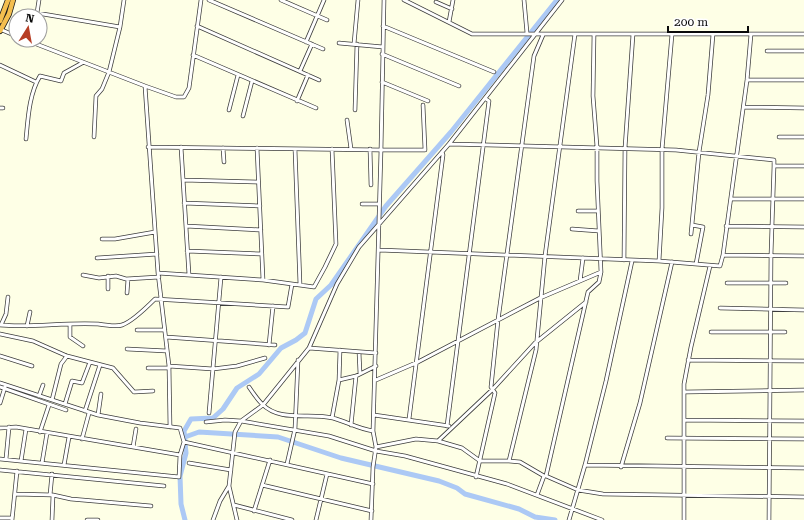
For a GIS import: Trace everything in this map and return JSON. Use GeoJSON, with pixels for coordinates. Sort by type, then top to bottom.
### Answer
{"type":"FeatureCollection","features":[{"type":"Feature","properties":{"kind":"highway"},"geometry":{"type":"LineString","coordinates":[[0,21],[8,0]]}},
{"type":"Feature","properties":{"kind":"highway"},"geometry":{"type":"LineString","coordinates":[[0,30],[9,14],[13,0]]}},
{"type":"Feature","properties":{"kind":"street"},"geometry":{"type":"LineString","coordinates":[[39,0],[37,13],[120,27]]}},
{"type":"Feature","properties":{"kind":"street"},"geometry":{"type":"LineString","coordinates":[[94,137],[96,96],[102,89],[109,72],[120,27],[124,0]]}},
{"type":"Feature","properties":{"kind":"street"},"geometry":{"type":"LineString","coordinates":[[45,48],[82,63],[176,97],[184,97],[189,88],[201,0]]}},
{"type":"Feature","properties":{"kind":"street"},"geometry":{"type":"LineString","coordinates":[[209,0],[324,49]]}},
{"type":"Feature","properties":{"kind":"street"},"geometry":{"type":"LineString","coordinates":[[281,0],[327,20]]}},
{"type":"Feature","properties":{"kind":"street"},"geometry":{"type":"LineString","coordinates":[[306,42],[324,0]]}},
{"type":"Feature","properties":{"kind":"street"},"geometry":{"type":"LineString","coordinates":[[355,110],[355,44],[358,0]]}},
{"type":"Feature","properties":{"kind":"street"},"geometry":{"type":"LineString","coordinates":[[371,520],[373,466],[376,451],[373,431],[376,380],[384,0]]}},
{"type":"Feature","properties":{"kind":"street"},"geometry":{"type":"LineString","coordinates":[[404,0],[411,1],[472,34],[804,34]]}},
{"type":"Feature","properties":{"kind":"street"},"geometry":{"type":"LineString","coordinates":[[449,22],[453,0]]}},
{"type":"Feature","properties":{"kind":"street"},"geometry":{"type":"LineString","coordinates":[[524,0],[528,33]]}},
{"type":"Feature","properties":{"kind":"street"},"geometry":{"type":"LineString","coordinates":[[237,520],[229,486],[235,434],[241,421],[262,405],[309,348],[337,284],[359,247],[379,226],[486,99],[562,0]]}},
{"type":"Feature","properties":{"kind":"street"},"geometry":{"type":"LineString","coordinates":[[436,2],[452,9]]}},
{"type":"Feature","properties":{"kind":"street"},"geometry":{"type":"LineString","coordinates":[[197,26],[319,80]]}},
{"type":"Feature","properties":{"kind":"street"},"geometry":{"type":"LineString","coordinates":[[383,26],[494,72]]}},
{"type":"Feature","properties":{"kind":"street"},"geometry":{"type":"LineString","coordinates":[[509,461],[536,350],[535,343],[545,256],[575,34]]}},
{"type":"Feature","properties":{"kind":"street"},"geometry":{"type":"LineString","coordinates":[[537,495],[545,476],[588,292],[599,282],[601,272],[597,147],[593,96],[594,34]]}},
{"type":"Feature","properties":{"kind":"street"},"geometry":{"type":"LineString","coordinates":[[624,260],[625,148],[633,34]]}},
{"type":"Feature","properties":{"kind":"street"},"geometry":{"type":"LineString","coordinates":[[659,261],[662,208],[662,149],[672,34]]}},
{"type":"Feature","properties":{"kind":"street"},"geometry":{"type":"LineString","coordinates":[[690,234],[699,152],[708,95],[713,34]]}},
{"type":"Feature","properties":{"kind":"street"},"geometry":{"type":"LineString","coordinates":[[379,250],[659,261],[721,266],[744,107],[751,34]]}},
{"type":"Feature","properties":{"kind":"street"},"geometry":{"type":"LineString","coordinates":[[476,477],[495,393],[492,390],[498,320],[534,56],[543,35]]}},
{"type":"Feature","properties":{"kind":"street"},"geometry":{"type":"LineString","coordinates":[[339,43],[383,47]]}},
{"type":"Feature","properties":{"kind":"street"},"geometry":{"type":"LineString","coordinates":[[300,71],[312,44]]}},
{"type":"Feature","properties":{"kind":"street"},"geometry":{"type":"LineString","coordinates":[[767,51],[804,51]]}},
{"type":"Feature","properties":{"kind":"street"},"geometry":{"type":"LineString","coordinates":[[382,54],[459,86]]}},
{"type":"Feature","properties":{"kind":"street"},"geometry":{"type":"LineString","coordinates":[[193,55],[316,108]]}},
{"type":"Feature","properties":{"kind":"street"},"geometry":{"type":"LineString","coordinates":[[26,139],[27,121],[36,82],[40,76],[61,81],[64,73],[82,63]]}},
{"type":"Feature","properties":{"kind":"street"},"geometry":{"type":"LineString","coordinates":[[0,65],[36,82]]}},
{"type":"Feature","properties":{"kind":"street"},"geometry":{"type":"LineString","coordinates":[[229,110],[238,75]]}},
{"type":"Feature","properties":{"kind":"street"},"geometry":{"type":"LineString","coordinates":[[297,101],[308,75]]}},
{"type":"Feature","properties":{"kind":"street"},"geometry":{"type":"LineString","coordinates":[[747,80],[804,80]]}},
{"type":"Feature","properties":{"kind":"street"},"geometry":{"type":"LineString","coordinates":[[242,116],[252,81]]}},
{"type":"Feature","properties":{"kind":"street"},"geometry":{"type":"LineString","coordinates":[[382,82],[428,101]]}},
{"type":"Feature","properties":{"kind":"street"},"geometry":{"type":"LineString","coordinates":[[145,86],[148,147],[158,273],[169,367],[170,427]]}},
{"type":"Feature","properties":{"kind":"street"},"geometry":{"type":"LineString","coordinates":[[447,426],[468,253],[489,101],[486,99]]}},
{"type":"Feature","properties":{"kind":"street"},"geometry":{"type":"LineString","coordinates":[[148,147],[425,150],[423,105]]}},
{"type":"Feature","properties":{"kind":"street"},"geometry":{"type":"LineString","coordinates":[[744,107],[804,108]]}},
{"type":"Feature","properties":{"kind":"street"},"geometry":{"type":"LineString","coordinates":[[347,120],[351,149]]}},
{"type":"Feature","properties":{"kind":"street"},"geometry":{"type":"LineString","coordinates":[[779,136],[804,137]]}},
{"type":"Feature","properties":{"kind":"street"},"geometry":{"type":"LineString","coordinates":[[449,144],[559,148],[597,147],[662,149],[774,160],[770,255],[769,520]]}},
{"type":"Feature","properties":{"kind":"street"},"geometry":{"type":"LineString","coordinates":[[181,147],[189,275]]}},
{"type":"Feature","properties":{"kind":"street"},"geometry":{"type":"LineString","coordinates":[[223,148],[224,162]]}},
{"type":"Feature","properties":{"kind":"street"},"geometry":{"type":"LineString","coordinates":[[257,148],[263,280]]}},
{"type":"Feature","properties":{"kind":"street"},"geometry":{"type":"LineString","coordinates":[[295,149],[300,285]]}},
{"type":"Feature","properties":{"kind":"street"},"geometry":{"type":"LineString","coordinates":[[158,273],[263,280],[314,286],[336,244],[332,149]]}},
{"type":"Feature","properties":{"kind":"street"},"geometry":{"type":"LineString","coordinates":[[370,150],[371,185]]}},
{"type":"Feature","properties":{"kind":"street"},"geometry":{"type":"LineString","coordinates":[[409,419],[418,362],[443,155],[442,152]]}},
{"type":"Feature","properties":{"kind":"street"},"geometry":{"type":"LineString","coordinates":[[774,166],[804,166]]}},
{"type":"Feature","properties":{"kind":"street"},"geometry":{"type":"LineString","coordinates":[[183,180],[258,182]]}},
{"type":"Feature","properties":{"kind":"street"},"geometry":{"type":"LineString","coordinates":[[730,199],[804,199]]}},
{"type":"Feature","properties":{"kind":"street"},"geometry":{"type":"LineString","coordinates":[[184,203],[260,206]]}},
{"type":"Feature","properties":{"kind":"street"},"geometry":{"type":"LineString","coordinates":[[362,204],[379,204]]}},
{"type":"Feature","properties":{"kind":"street"},"geometry":{"type":"LineString","coordinates":[[578,211],[598,211]]}},
{"type":"Feature","properties":{"kind":"street"},"geometry":{"type":"LineString","coordinates":[[692,225],[703,227],[696,264]]}},
{"type":"Feature","properties":{"kind":"street"},"geometry":{"type":"LineString","coordinates":[[186,226],[261,230]]}},
{"type":"Feature","properties":{"kind":"street"},"geometry":{"type":"LineString","coordinates":[[726,226],[804,227]]}},
{"type":"Feature","properties":{"kind":"street"},"geometry":{"type":"LineString","coordinates":[[572,229],[599,231]]}},
{"type":"Feature","properties":{"kind":"street"},"geometry":{"type":"LineString","coordinates":[[102,239],[115,240],[155,232]]}},
{"type":"Feature","properties":{"kind":"street"},"geometry":{"type":"LineString","coordinates":[[187,251],[262,254]]}},
{"type":"Feature","properties":{"kind":"street"},"geometry":{"type":"LineString","coordinates":[[96,258],[157,254]]}},
{"type":"Feature","properties":{"kind":"street"},"geometry":{"type":"LineString","coordinates":[[723,255],[804,256]]}},
{"type":"Feature","properties":{"kind":"street"},"geometry":{"type":"LineString","coordinates":[[580,281],[583,258]]}},
{"type":"Feature","properties":{"kind":"street"},"geometry":{"type":"LineString","coordinates":[[568,520],[585,465],[632,261]]}},
{"type":"Feature","properties":{"kind":"street"},"geometry":{"type":"LineString","coordinates":[[621,467],[640,403],[672,262]]}},
{"type":"Feature","properties":{"kind":"street"},"geometry":{"type":"LineString","coordinates":[[684,520],[684,420],[688,360],[710,266]]}},
{"type":"Feature","properties":{"kind":"street"},"geometry":{"type":"LineString","coordinates":[[376,380],[418,362],[540,298],[601,272]]}},
{"type":"Feature","properties":{"kind":"street"},"geometry":{"type":"LineString","coordinates":[[83,275],[99,278],[108,276],[128,279],[159,277]]}},
{"type":"Feature","properties":{"kind":"street"},"geometry":{"type":"LineString","coordinates":[[108,276],[108,290]]}},
{"type":"Feature","properties":{"kind":"street"},"geometry":{"type":"LineString","coordinates":[[209,413],[221,277]]}},
{"type":"Feature","properties":{"kind":"street"},"geometry":{"type":"LineString","coordinates":[[127,293],[128,279]]}},
{"type":"Feature","properties":{"kind":"street"},"geometry":{"type":"LineString","coordinates":[[728,283],[786,284]]}},
{"type":"Feature","properties":{"kind":"street"},"geometry":{"type":"LineString","coordinates":[[8,297],[7,311],[1,325],[27,326],[70,324],[121,326],[146,309],[155,299],[288,307],[292,284]]}},
{"type":"Feature","properties":{"kind":"street"},"geometry":{"type":"LineString","coordinates":[[438,441],[492,390],[535,343],[586,302]]}},
{"type":"Feature","properties":{"kind":"street"},"geometry":{"type":"LineString","coordinates":[[270,345],[273,306]]}},
{"type":"Feature","properties":{"kind":"street"},"geometry":{"type":"LineString","coordinates":[[720,308],[804,310]]}},
{"type":"Feature","properties":{"kind":"street"},"geometry":{"type":"LineString","coordinates":[[27,326],[30,312]]}},
{"type":"Feature","properties":{"kind":"street"},"geometry":{"type":"LineString","coordinates":[[70,324],[70,337],[83,346]]}},
{"type":"Feature","properties":{"kind":"street"},"geometry":{"type":"LineString","coordinates":[[137,330],[165,330]]}},
{"type":"Feature","properties":{"kind":"street"},"geometry":{"type":"LineString","coordinates":[[712,332],[785,332]]}},
{"type":"Feature","properties":{"kind":"street"},"geometry":{"type":"LineString","coordinates":[[0,334],[33,341],[67,356],[114,369],[134,392],[153,391]]}},
{"type":"Feature","properties":{"kind":"street"},"geometry":{"type":"LineString","coordinates":[[166,337],[275,345]]}},
{"type":"Feature","properties":{"kind":"street"},"geometry":{"type":"LineString","coordinates":[[309,348],[376,353]]}},
{"type":"Feature","properties":{"kind":"street"},"geometry":{"type":"LineString","coordinates":[[127,349],[167,351]]}},
{"type":"Feature","properties":{"kind":"street"},"geometry":{"type":"LineString","coordinates":[[332,418],[339,380],[340,350]]}},
{"type":"Feature","properties":{"kind":"street"},"geometry":{"type":"LineString","coordinates":[[358,352],[360,374]]}},
{"type":"Feature","properties":{"kind":"street"},"geometry":{"type":"LineString","coordinates":[[0,356],[32,366]]}},
{"type":"Feature","properties":{"kind":"street"},"geometry":{"type":"LineString","coordinates":[[52,400],[61,364],[67,356]]}},
{"type":"Feature","properties":{"kind":"street"},"geometry":{"type":"LineString","coordinates":[[148,368],[169,367],[213,369],[237,366],[265,358]]}},
{"type":"Feature","properties":{"kind":"street"},"geometry":{"type":"LineString","coordinates":[[288,464],[295,429],[294,416],[298,360]]}},
{"type":"Feature","properties":{"kind":"street"},"geometry":{"type":"LineString","coordinates":[[688,360],[804,362]]}},
{"type":"Feature","properties":{"kind":"street"},"geometry":{"type":"LineString","coordinates":[[65,404],[72,381],[82,383],[90,362]]}},
{"type":"Feature","properties":{"kind":"street"},"geometry":{"type":"LineString","coordinates":[[85,411],[100,365]]}},
{"type":"Feature","properties":{"kind":"street"},"geometry":{"type":"LineString","coordinates":[[339,380],[356,376],[376,366]]}},
{"type":"Feature","properties":{"kind":"street"},"geometry":{"type":"LineString","coordinates":[[351,425],[356,376]]}},
{"type":"Feature","properties":{"kind":"street"},"geometry":{"type":"LineString","coordinates":[[0,383],[5,387],[49,405],[66,410]]}},
{"type":"Feature","properties":{"kind":"street"},"geometry":{"type":"LineString","coordinates":[[39,396],[43,385]]}},
{"type":"Feature","properties":{"kind":"street"},"geometry":{"type":"LineString","coordinates":[[0,387],[39,396],[89,413],[133,422],[181,428],[184,442],[180,455],[179,477],[0,459]]}},
{"type":"Feature","properties":{"kind":"street"},"geometry":{"type":"LineString","coordinates":[[0,402],[5,387]]}},
{"type":"Feature","properties":{"kind":"street"},"geometry":{"type":"LineString","coordinates":[[249,387],[262,405],[276,413],[294,416],[332,418],[362,430],[373,431]]}},
{"type":"Feature","properties":{"kind":"street"},"geometry":{"type":"LineString","coordinates":[[685,392],[804,390]]}},
{"type":"Feature","properties":{"kind":"street"},"geometry":{"type":"LineString","coordinates":[[98,415],[101,394]]}},
{"type":"Feature","properties":{"kind":"street"},"geometry":{"type":"LineString","coordinates":[[40,432],[49,405]]}},
{"type":"Feature","properties":{"kind":"street"},"geometry":{"type":"LineString","coordinates":[[82,439],[89,413]]}},
{"type":"Feature","properties":{"kind":"street"},"geometry":{"type":"LineString","coordinates":[[374,415],[409,419],[452,427]]}},
{"type":"Feature","properties":{"kind":"street"},"geometry":{"type":"LineString","coordinates":[[206,422],[225,420],[241,421],[329,436],[376,451],[405,456],[476,477],[507,484],[602,520]]}},
{"type":"Feature","properties":{"kind":"street"},"geometry":{"type":"LineString","coordinates":[[684,420],[804,421]]}},
{"type":"Feature","properties":{"kind":"street"},"geometry":{"type":"LineString","coordinates":[[0,428],[9,427],[26,429],[180,455]]}},
{"type":"Feature","properties":{"kind":"street"},"geometry":{"type":"LineString","coordinates":[[6,459],[9,427]]}},
{"type":"Feature","properties":{"kind":"street"},"geometry":{"type":"LineString","coordinates":[[21,461],[26,429]]}},
{"type":"Feature","properties":{"kind":"street"},"geometry":{"type":"LineString","coordinates":[[133,447],[136,430]]}},
{"type":"Feature","properties":{"kind":"street"},"geometry":{"type":"LineString","coordinates":[[42,463],[47,433]]}},
{"type":"Feature","properties":{"kind":"street"},"geometry":{"type":"LineString","coordinates":[[64,465],[68,437]]}},
{"type":"Feature","properties":{"kind":"street"},"geometry":{"type":"LineString","coordinates":[[667,438],[804,439]]}},
{"type":"Feature","properties":{"kind":"street"},"geometry":{"type":"LineString","coordinates":[[376,447],[416,439],[438,441],[462,448],[480,461],[520,462],[545,476],[578,490],[603,494],[804,497]]}},
{"type":"Feature","properties":{"kind":"street"},"geometry":{"type":"LineString","coordinates":[[184,442],[288,464],[372,484]]}},
{"type":"Feature","properties":{"kind":"street"},"geometry":{"type":"LineString","coordinates":[[254,511],[270,460]]}},
{"type":"Feature","properties":{"kind":"street"},"geometry":{"type":"LineString","coordinates":[[189,463],[231,470]]}},
{"type":"Feature","properties":{"kind":"street"},"geometry":{"type":"LineString","coordinates":[[585,465],[621,467],[804,468]]}},
{"type":"Feature","properties":{"kind":"street"},"geometry":{"type":"LineString","coordinates":[[0,470],[164,486]]}},
{"type":"Feature","properties":{"kind":"street"},"geometry":{"type":"LineString","coordinates":[[0,518],[12,519],[17,471]]}},
{"type":"Feature","properties":{"kind":"street"},"geometry":{"type":"LineString","coordinates":[[52,474],[52,520]]}},
{"type":"Feature","properties":{"kind":"street"},"geometry":{"type":"LineString","coordinates":[[316,520],[322,500],[326,474]]}},
{"type":"Feature","properties":{"kind":"street"},"geometry":{"type":"LineString","coordinates":[[262,485],[372,511]]}},
{"type":"Feature","properties":{"kind":"street"},"geometry":{"type":"LineString","coordinates":[[213,520],[220,501],[229,486]]}},
{"type":"Feature","properties":{"kind":"street"},"geometry":{"type":"LineString","coordinates":[[15,494],[52,495],[71,499],[151,506]]}},
{"type":"Feature","properties":{"kind":"street"},"geometry":{"type":"LineString","coordinates":[[234,505],[292,520]]}},
{"type":"Feature","properties":{"kind":"street"},"geometry":{"type":"LineString","coordinates":[[87,520],[98,520]]}},
{"type":"Feature","properties":{"kind":"waterway"},"geometry":{"type":"LineString","coordinates":[[185,520],[181,504],[180,476],[186,453],[184,431],[191,419],[213,418],[223,409],[237,388],[259,374],[281,348],[305,333],[316,299],[331,285],[386,206],[451,132],[557,0]]}},
{"type":"Feature","properties":{"kind":"waterway"},"geometry":{"type":"LineString","coordinates":[[185,437],[199,432],[278,437],[341,458],[439,481],[457,488],[465,494],[519,509],[535,517],[555,520]]}}]}
